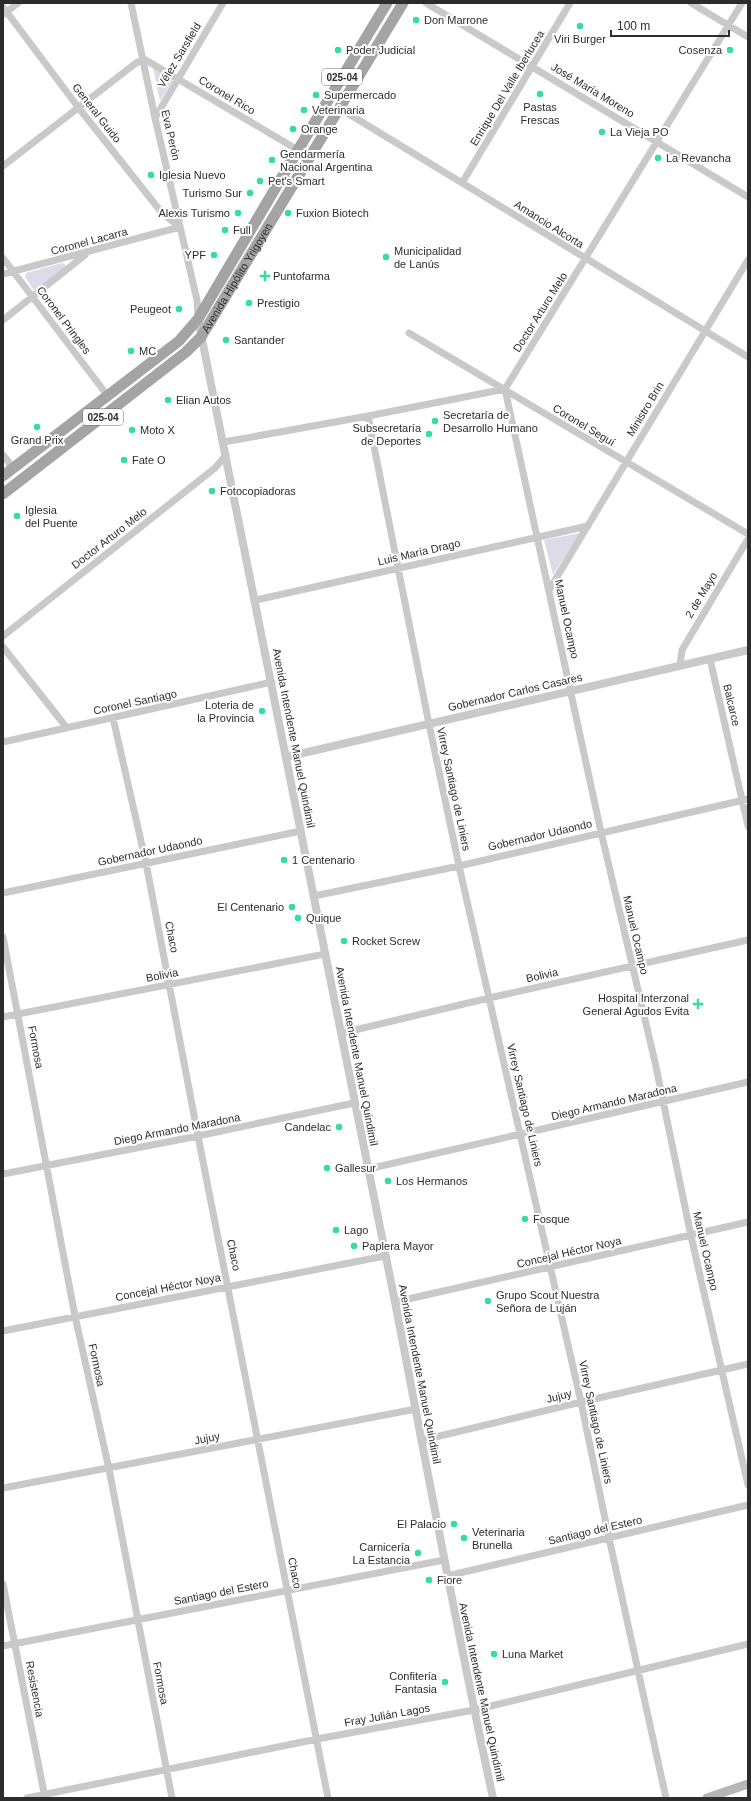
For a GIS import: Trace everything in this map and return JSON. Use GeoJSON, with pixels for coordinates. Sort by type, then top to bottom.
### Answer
{"type":"FeatureCollection","features":[{"type":"Feature","properties":{"kind":"main road","name":"Avenida Hipólito Yrigoyen"},"geometry":{"type":"LineString","coordinates":[[3,476],[179,341],[198,319],[387,3]]}},
{"type":"Feature","properties":{"kind":"main road","name":"Avenida Hipólito Yrigoyen"},"geometry":{"type":"LineString","coordinates":[[3,494],[186,352],[201,337],[404,3]]}},
{"type":"Feature","properties":{"kind":"main road"},"geometry":{"type":"LineString","coordinates":[[708,1798],[748,1784]]}},
{"type":"Feature","properties":{"kind":"street"},"geometry":{"type":"LineString","coordinates":[[4,11],[18,3]]}},
{"type":"Feature","properties":{"kind":"street","name":"Eva Perón"},"geometry":{"type":"LineString","coordinates":[[131,3],[144,59],[155,118],[197,300],[198,319]]}},
{"type":"Feature","properties":{"kind":"street","name":"Vélez Sarsfield"},"geometry":{"type":"LineString","coordinates":[[155,118],[223,3]]}},
{"type":"Feature","properties":{"kind":"street","name":"José María Moreno"},"geometry":{"type":"LineString","coordinates":[[426,3],[748,197]]}},
{"type":"Feature","properties":{"kind":"street","name":"Enrique Del Valle Iberlucea"},"geometry":{"type":"LineString","coordinates":[[462,183],[570,3]]}},
{"type":"Feature","properties":{"kind":"street"},"geometry":{"type":"LineString","coordinates":[[690,3],[748,37]]}},
{"type":"Feature","properties":{"kind":"street","name":"Doctor Arturo Melo"},"geometry":{"type":"LineString","coordinates":[[505,389],[742,3]]}},
{"type":"Feature","properties":{"kind":"street","name":"General Guido"},"geometry":{"type":"LineString","coordinates":[[4,11],[162,213],[180,227]]}},
{"type":"Feature","properties":{"kind":"street"},"geometry":{"type":"LineString","coordinates":[[3,166],[78,107],[136,63],[144,59]]}},
{"type":"Feature","properties":{"kind":"street","name":"Coronel Rico"},"geometry":{"type":"LineString","coordinates":[[144,59],[298,150]]}},
{"type":"Feature","properties":{"kind":"street","name":"Amancio Alcorta"},"geometry":{"type":"LineString","coordinates":[[339,108],[748,357]]}},
{"type":"Feature","properties":{"kind":"street","name":"Coronel Lacarra"},"geometry":{"type":"LineString","coordinates":[[3,274],[180,227]]}},
{"type":"Feature","properties":{"kind":"street"},"geometry":{"type":"LineString","coordinates":[[3,320],[89,252]]}},
{"type":"Feature","properties":{"kind":"street","name":"Coronel Pringles"},"geometry":{"type":"LineString","coordinates":[[3,258],[107,395]]}},
{"type":"Feature","properties":{"kind":"street","name":"Ministro Brin"},"geometry":{"type":"LineString","coordinates":[[549,590],[748,260]]}},
{"type":"Feature","properties":{"kind":"street","name":"Avenida Intendente Manuel Quindimil"},"geometry":{"type":"LineString","coordinates":[[198,319],[256,600],[325,954],[342,1033],[354,1103],[423,1440],[447,1576],[492,1798]]}},
{"type":"Feature","properties":{"kind":"street","name":"Coronel Seguí"},"geometry":{"type":"LineString","coordinates":[[409,333],[748,534]]}},
{"type":"Feature","properties":{"kind":"street"},"geometry":{"type":"LineString","coordinates":[[224,442],[505,389]]}},
{"type":"Feature","properties":{"kind":"street","name":"Manuel Ocampo"},"geometry":{"type":"LineString","coordinates":[[505,389],[601,832],[664,1102],[691,1236],[748,1485]]}},
{"type":"Feature","properties":{"kind":"street","name":"Virrey Santiago de Liniers"},"geometry":{"type":"LineString","coordinates":[[368,416],[429,724],[459,866],[581,1402],[608,1538],[666,1798]]}},
{"type":"Feature","properties":{"kind":"street"},"geometry":{"type":"LineString","coordinates":[[3,455],[13,468]]}},
{"type":"Feature","properties":{"kind":"street","name":"Doctor Arturo Melo"},"geometry":{"type":"LineString","coordinates":[[3,636],[215,468],[226,455]]}},
{"type":"Feature","properties":{"kind":"street","name":"Luis María Drago"},"geometry":{"type":"LineString","coordinates":[[256,600],[537,536],[588,526]]}},
{"type":"Feature","properties":{"kind":"street","name":"2 de Mayo"},"geometry":{"type":"LineString","coordinates":[[680,665],[682,650],[748,539]]}},
{"type":"Feature","properties":{"kind":"street"},"geometry":{"type":"LineString","coordinates":[[3,647],[67,728]]}},
{"type":"Feature","properties":{"kind":"street","name":"Gobernador Carlos Casares"},"geometry":{"type":"LineString","coordinates":[[286,757],[748,650]]}},
{"type":"Feature","properties":{"kind":"street","name":"Balcarce"},"geometry":{"type":"LineString","coordinates":[[710,659],[745,799],[748,826]]}},
{"type":"Feature","properties":{"kind":"street","name":"Coronel Santiago"},"geometry":{"type":"LineString","coordinates":[[3,742],[272,682]]}},
{"type":"Feature","properties":{"kind":"street","name":"Chaco"},"geometry":{"type":"LineString","coordinates":[[112,718],[146,863],[328,1798]]}},
{"type":"Feature","properties":{"kind":"street","name":"Gobernador Udaondo"},"geometry":{"type":"LineString","coordinates":[[314,896],[459,866],[745,799]]}},
{"type":"Feature","properties":{"kind":"street","name":"Gobernador Udaondo"},"geometry":{"type":"LineString","coordinates":[[3,893],[301,831]]}},
{"type":"Feature","properties":{"kind":"street","name":"Formosa"},"geometry":{"type":"LineString","coordinates":[[3,937],[75,1316],[109,1469],[172,1798]]}},
{"type":"Feature","properties":{"kind":"street","name":"Bolivia"},"geometry":{"type":"LineString","coordinates":[[342,1033],[489,998],[748,940]]}},
{"type":"Feature","properties":{"kind":"street","name":"Bolivia"},"geometry":{"type":"LineString","coordinates":[[3,1017],[325,954]]}},
{"type":"Feature","properties":{"kind":"street","name":"Diego Armando Maradona"},"geometry":{"type":"LineString","coordinates":[[368,1169],[748,1082]]}},
{"type":"Feature","properties":{"kind":"street","name":"Diego Armando Maradona"},"geometry":{"type":"LineString","coordinates":[[3,1174],[198,1136],[354,1103]]}},
{"type":"Feature","properties":{"kind":"street","name":"Concejal Héctor Noya"},"geometry":{"type":"LineString","coordinates":[[395,1302],[748,1222]]}},
{"type":"Feature","properties":{"kind":"street","name":"Concejal Héctor Noya"},"geometry":{"type":"LineString","coordinates":[[3,1331],[385,1256]]}},
{"type":"Feature","properties":{"kind":"street","name":"Jujuy"},"geometry":{"type":"LineString","coordinates":[[423,1440],[748,1364]]}},
{"type":"Feature","properties":{"kind":"street","name":"Jujuy"},"geometry":{"type":"LineString","coordinates":[[3,1488],[109,1469],[416,1409]]}},
{"type":"Feature","properties":{"kind":"street","name":"Santiago del Estero"},"geometry":{"type":"LineString","coordinates":[[447,1576],[748,1505]]}},
{"type":"Feature","properties":{"kind":"street","name":"Santiago del Estero"},"geometry":{"type":"LineString","coordinates":[[3,1646],[444,1560]]}},
{"type":"Feature","properties":{"kind":"street","name":"Resistencia"},"geometry":{"type":"LineString","coordinates":[[3,1584],[45,1796]]}},
{"type":"Feature","properties":{"kind":"street","name":"Fray Julián Lagos"},"geometry":{"type":"LineString","coordinates":[[27,1798],[45,1796],[317,1739],[474,1710],[748,1644]]}},
{"type":"Feature","properties":{"kind":"shaded area"},"geometry":{"type":"Polygon","coordinates":[[[153,68],[173,80],[160,101],[153,68]]]}},
{"type":"Feature","properties":{"kind":"shaded area"},"geometry":{"type":"Polygon","coordinates":[[[62,263],[65,264],[66,268],[38,290],[33,289],[25,277],[26,273],[62,263]]]}},
{"type":"Feature","properties":{"kind":"shaded area"},"geometry":{"type":"Polygon","coordinates":[[[580,533],[553,575],[544,540],[580,533]]]}},
{"type":"Feature","properties":{"kind":"place","name":"Don Marrone"},"geometry":{"type":"Point","coordinates":[416,20]}},
{"type":"Feature","properties":{"kind":"place","name":"Viri Burger"},"geometry":{"type":"Point","coordinates":[580,26]}},
{"type":"Feature","properties":{"kind":"place","name":"Poder Judicial"},"geometry":{"type":"Point","coordinates":[338,50]}},
{"type":"Feature","properties":{"kind":"place","name":"Cosenza"},"geometry":{"type":"Point","coordinates":[730,50]}},
{"type":"Feature","properties":{"kind":"place","name":"Pastas Frescas"},"geometry":{"type":"Point","coordinates":[540,94]}},
{"type":"Feature","properties":{"kind":"place","name":"Supermercado"},"geometry":{"type":"Point","coordinates":[316,95]}},
{"type":"Feature","properties":{"kind":"place","name":"Veterinaria"},"geometry":{"type":"Point","coordinates":[304,110]}},
{"type":"Feature","properties":{"kind":"place","name":"Orange"},"geometry":{"type":"Point","coordinates":[293,129]}},
{"type":"Feature","properties":{"kind":"place","name":"La Vieja PO"},"geometry":{"type":"Point","coordinates":[602,132]}},
{"type":"Feature","properties":{"kind":"place","name":"La Revancha"},"geometry":{"type":"Point","coordinates":[658,158]}},
{"type":"Feature","properties":{"kind":"place","name":"Gendarmería Nacional Argentina"},"geometry":{"type":"Point","coordinates":[272,160]}},
{"type":"Feature","properties":{"kind":"place","name":"Iglesia Nuevo"},"geometry":{"type":"Point","coordinates":[151,175]}},
{"type":"Feature","properties":{"kind":"place","name":"Pet's Smart"},"geometry":{"type":"Point","coordinates":[260,181]}},
{"type":"Feature","properties":{"kind":"place","name":"Turismo Sur"},"geometry":{"type":"Point","coordinates":[250,193]}},
{"type":"Feature","properties":{"kind":"place","name":"Alexis Turismo"},"geometry":{"type":"Point","coordinates":[238,213]}},
{"type":"Feature","properties":{"kind":"place","name":"Fuxion Biotech"},"geometry":{"type":"Point","coordinates":[288,213]}},
{"type":"Feature","properties":{"kind":"place","name":"Full"},"geometry":{"type":"Point","coordinates":[225,230]}},
{"type":"Feature","properties":{"kind":"place","name":"YPF"},"geometry":{"type":"Point","coordinates":[214,255]}},
{"type":"Feature","properties":{"kind":"place","name":"Municipalidad de Lanús"},"geometry":{"type":"Point","coordinates":[386,257]}},
{"type":"Feature","properties":{"kind":"place","name":"Puntofarma"},"geometry":{"type":"Point","coordinates":[265,276]}},
{"type":"Feature","properties":{"kind":"place","name":"Prestigio"},"geometry":{"type":"Point","coordinates":[249,303]}},
{"type":"Feature","properties":{"kind":"place","name":"Peugeot"},"geometry":{"type":"Point","coordinates":[179,309]}},
{"type":"Feature","properties":{"kind":"place","name":"Santander"},"geometry":{"type":"Point","coordinates":[226,340]}},
{"type":"Feature","properties":{"kind":"place","name":"MC"},"geometry":{"type":"Point","coordinates":[131,351]}},
{"type":"Feature","properties":{"kind":"place","name":"Elian Autos"},"geometry":{"type":"Point","coordinates":[168,400]}},
{"type":"Feature","properties":{"kind":"place","name":"Secretaría de Desarrollo Humano"},"geometry":{"type":"Point","coordinates":[435,421]}},
{"type":"Feature","properties":{"kind":"place","name":"Grand Prix"},"geometry":{"type":"Point","coordinates":[37,427]}},
{"type":"Feature","properties":{"kind":"place","name":"Moto X"},"geometry":{"type":"Point","coordinates":[132,430]}},
{"type":"Feature","properties":{"kind":"place","name":"Subsecretaría de Deportes"},"geometry":{"type":"Point","coordinates":[429,434]}},
{"type":"Feature","properties":{"kind":"place","name":"Fate O"},"geometry":{"type":"Point","coordinates":[124,460]}},
{"type":"Feature","properties":{"kind":"place","name":"Fotocopiadoras"},"geometry":{"type":"Point","coordinates":[212,491]}},
{"type":"Feature","properties":{"kind":"place","name":"Iglesia del Puente"},"geometry":{"type":"Point","coordinates":[17,516]}},
{"type":"Feature","properties":{"kind":"place","name":"Loteria de la Provincia"},"geometry":{"type":"Point","coordinates":[262,711]}},
{"type":"Feature","properties":{"kind":"place","name":"1 Centenario"},"geometry":{"type":"Point","coordinates":[284,860]}},
{"type":"Feature","properties":{"kind":"place","name":"El Centenario"},"geometry":{"type":"Point","coordinates":[292,907]}},
{"type":"Feature","properties":{"kind":"place","name":"Quique"},"geometry":{"type":"Point","coordinates":[298,918]}},
{"type":"Feature","properties":{"kind":"place","name":"Rocket Screw"},"geometry":{"type":"Point","coordinates":[344,941]}},
{"type":"Feature","properties":{"kind":"place","name":"Hospital Interzonal General Agudos Evita"},"geometry":{"type":"Point","coordinates":[698,1004]}},
{"type":"Feature","properties":{"kind":"place","name":"Candelac"},"geometry":{"type":"Point","coordinates":[339,1127]}},
{"type":"Feature","properties":{"kind":"place","name":"Gallesur"},"geometry":{"type":"Point","coordinates":[327,1168]}},
{"type":"Feature","properties":{"kind":"place","name":"Los Hermanos"},"geometry":{"type":"Point","coordinates":[388,1181]}},
{"type":"Feature","properties":{"kind":"place","name":"Fosque"},"geometry":{"type":"Point","coordinates":[525,1219]}},
{"type":"Feature","properties":{"kind":"place","name":"Lago"},"geometry":{"type":"Point","coordinates":[336,1230]}},
{"type":"Feature","properties":{"kind":"place","name":"Paplera Mayor"},"geometry":{"type":"Point","coordinates":[354,1246]}},
{"type":"Feature","properties":{"kind":"place","name":"Grupo Scout Nuestra Señora de Luján"},"geometry":{"type":"Point","coordinates":[488,1301]}},
{"type":"Feature","properties":{"kind":"place","name":"El Palacio"},"geometry":{"type":"Point","coordinates":[454,1524]}},
{"type":"Feature","properties":{"kind":"place","name":"Veterinaria Brunella"},"geometry":{"type":"Point","coordinates":[464,1538]}},
{"type":"Feature","properties":{"kind":"place","name":"Carnicería La Estancia"},"geometry":{"type":"Point","coordinates":[418,1553]}},
{"type":"Feature","properties":{"kind":"place","name":"Fiore"},"geometry":{"type":"Point","coordinates":[429,1580]}},
{"type":"Feature","properties":{"kind":"place","name":"Luna Market"},"geometry":{"type":"Point","coordinates":[494,1654]}},
{"type":"Feature","properties":{"kind":"place","name":"Confitería Fantasia"},"geometry":{"type":"Point","coordinates":[445,1682]}}]}
